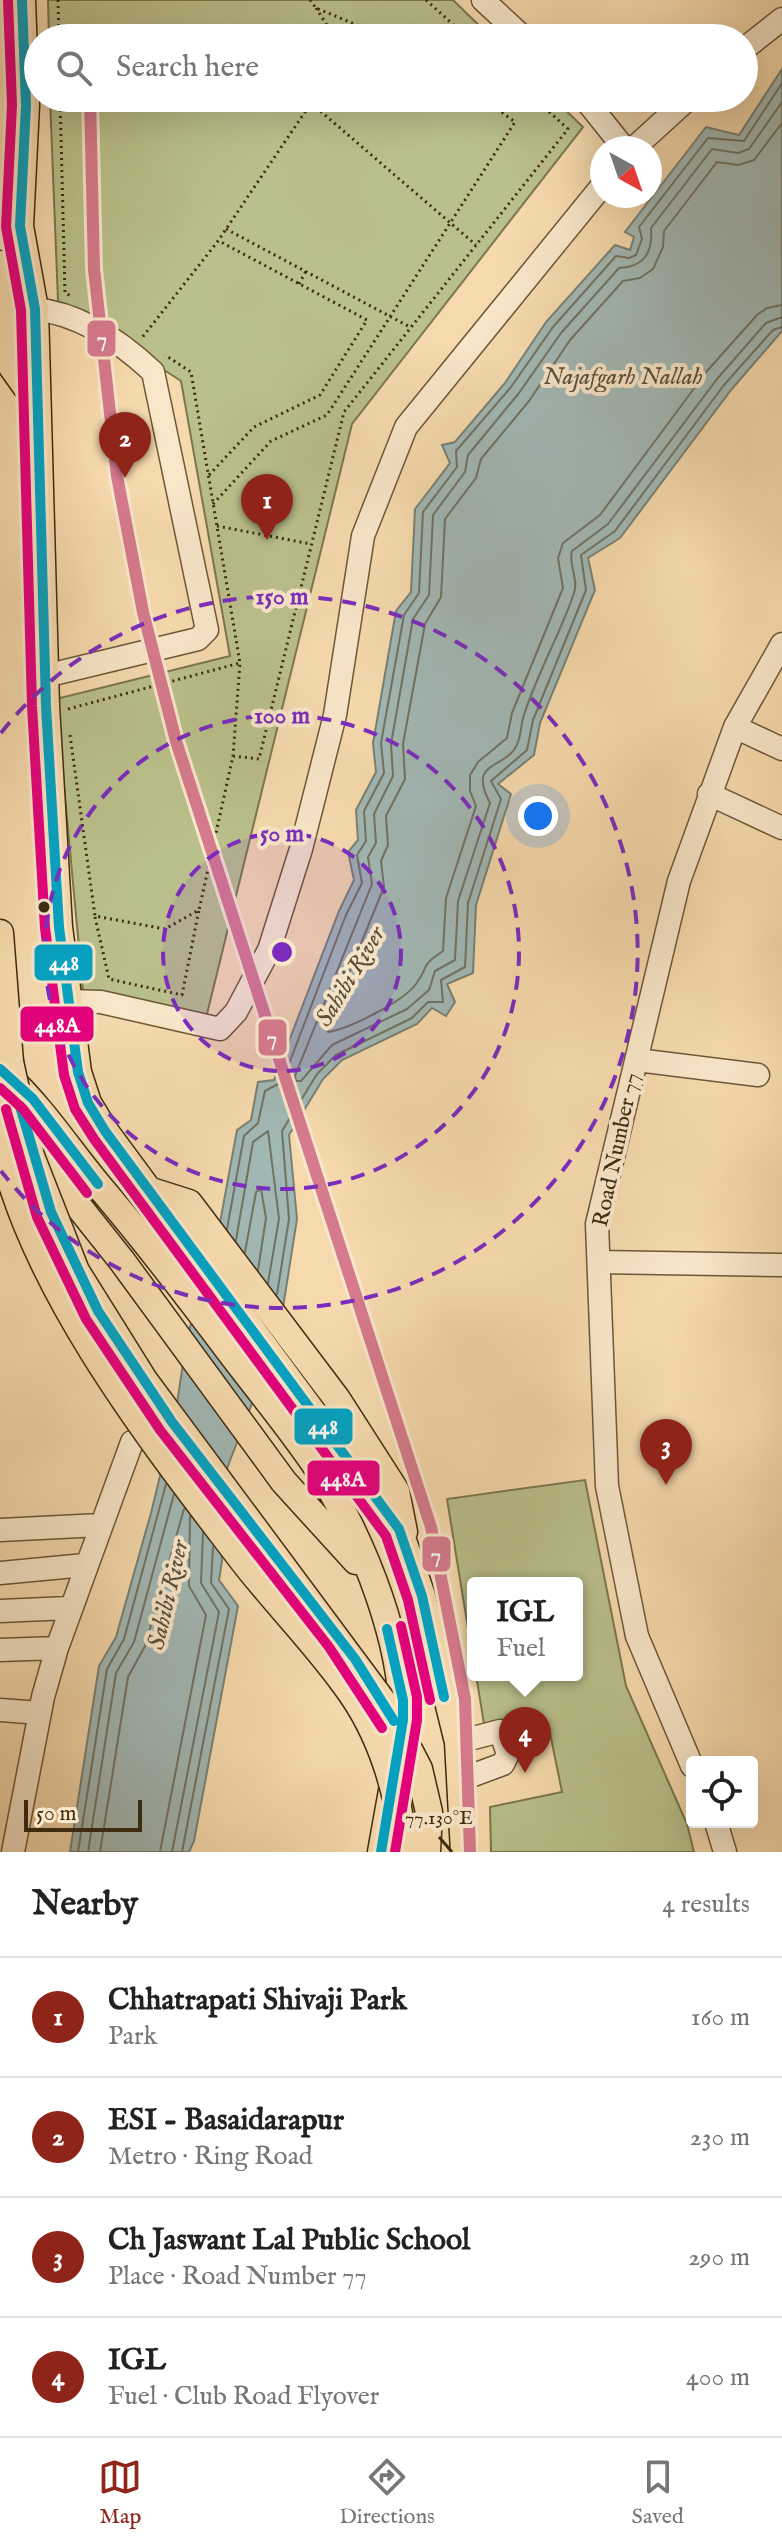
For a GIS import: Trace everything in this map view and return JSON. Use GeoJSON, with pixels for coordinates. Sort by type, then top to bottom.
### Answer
{"type":"FeatureCollection","features":[{"type":"Feature","properties":{"kind":"main road"},"geometry":{"type":"LineString","coordinates":[[22,0],[24,52]]}},
{"type":"Feature","properties":{"kind":"main road"},"geometry":{"type":"LineString","coordinates":[[26,112],[20,226],[35,309],[45,676],[59,927],[78,1072],[88,1103],[105,1131],[399,1529],[408,1549]]}},
{"type":"Feature","properties":{"kind":"main road"},"geometry":{"type":"LineString","coordinates":[[0,264],[6,276],[12,367],[37,402]]}},
{"type":"Feature","properties":{"kind":"main road"},"geometry":{"type":"LineString","coordinates":[[0,933],[10,1062],[28,1140],[48,1206],[76,1271],[144,1380],[387,1707],[419,1769],[429,1812],[427,1852]]}},
{"type":"Feature","properties":{"kind":"main road"},"geometry":{"type":"LineString","coordinates":[[0,1069],[33,1099],[73,1155],[152,1248],[316,1466],[358,1545],[384,1616],[403,1700],[403,1720],[381,1852]]}},
{"type":"Feature","properties":{"kind":"main road"},"geometry":{"type":"LineString","coordinates":[[33,1099],[60,1183],[284,1482],[369,1575]]}},
{"type":"Feature","properties":{"kind":"main road"},"geometry":{"type":"LineString","coordinates":[[0,1140],[6,1168],[47,1270],[75,1322],[120,1392],[240,1556],[352,1694],[398,1797],[405,1852]]}},
{"type":"Feature","properties":{"kind":"main road"},"geometry":{"type":"LineString","coordinates":[[148,1190],[189,1203],[321,1377],[396,1491],[444,1697],[458,1742],[464,1852]]}},
{"type":"Feature","properties":{"kind":"street"},"geometry":{"type":"LineString","coordinates":[[483,0],[509,24]]}},
{"type":"Feature","properties":{"kind":"street"},"geometry":{"type":"LineString","coordinates":[[758,38],[782,19]]}},
{"type":"Feature","properties":{"kind":"street"},"geometry":{"type":"LineString","coordinates":[[595,112],[614,136]]}},
{"type":"Feature","properties":{"kind":"street"},"geometry":{"type":"LineString","coordinates":[[647,136],[674,112]]}},
{"type":"Feature","properties":{"kind":"street"},"geometry":{"type":"LineString","coordinates":[[68,1001],[101,1002],[220,1029],[236,1012],[269,950],[301,849],[335,715],[363,536],[406,427],[590,201]]}},
{"type":"Feature","properties":{"kind":"street"},"geometry":{"type":"LineString","coordinates":[[35,309],[60,311],[125,345],[153,372],[207,630],[198,639],[45,676]]}},
{"type":"Feature","properties":{"kind":"street","name":"Road Number 77"},"geometry":{"type":"LineString","coordinates":[[688,1756],[637,1636],[607,1486],[597,1224],[679,881],[735,727],[779,656]]}},
{"type":"Feature","properties":{"kind":"street"},"geometry":{"type":"LineString","coordinates":[[735,727],[782,749]]}},
{"type":"Feature","properties":{"kind":"street"},"geometry":{"type":"LineString","coordinates":[[709,794],[782,828]]}},
{"type":"Feature","properties":{"kind":"street"},"geometry":{"type":"LineString","coordinates":[[637,1060],[758,1075]]}},
{"type":"Feature","properties":{"kind":"street"},"geometry":{"type":"LineString","coordinates":[[599,1262],[782,1265]]}},
{"type":"Feature","properties":{"kind":"street"},"geometry":{"type":"LineString","coordinates":[[13,1852],[10,1817],[57,1648],[69,1608],[132,1442]]}},
{"type":"Feature","properties":{"kind":"street"},"geometry":{"type":"LineString","coordinates":[[0,1530],[100,1525]]}},
{"type":"Feature","properties":{"kind":"street"},"geometry":{"type":"LineString","coordinates":[[0,1573],[85,1565]]}},
{"type":"Feature","properties":{"kind":"street"},"geometry":{"type":"LineString","coordinates":[[0,1611],[69,1608]]}},
{"type":"Feature","properties":{"kind":"street"},"geometry":{"type":"LineString","coordinates":[[0,1650],[57,1648]]}},
{"type":"Feature","properties":{"kind":"street"},"geometry":{"type":"LineString","coordinates":[[0,1710],[40,1713]]}},
{"type":"Feature","properties":{"kind":"street"},"geometry":{"type":"LineString","coordinates":[[458,1742],[500,1731],[508,1754],[503,1764],[460,1780]]}},
{"type":"Feature","properties":{"kind":"street"},"geometry":{"type":"LineString","coordinates":[[718,1828],[725,1852]]}},
{"type":"Feature","properties":{"kind":"path"},"geometry":{"type":"LineString","coordinates":[[58,0],[59,24]]}},
{"type":"Feature","properties":{"kind":"path"},"geometry":{"type":"LineString","coordinates":[[310,0],[326,24]]}},
{"type":"Feature","properties":{"kind":"path"},"geometry":{"type":"LineString","coordinates":[[426,0],[453,24]]}},
{"type":"Feature","properties":{"kind":"path"},"geometry":{"type":"LineString","coordinates":[[316,8],[354,24]]}},
{"type":"Feature","properties":{"kind":"path"},"geometry":{"type":"LineString","coordinates":[[60,112],[65,293],[78,301]]}},
{"type":"Feature","properties":{"kind":"path"},"geometry":{"type":"LineString","coordinates":[[141,340],[218,241],[304,112]]}},
{"type":"Feature","properties":{"kind":"path"},"geometry":{"type":"LineString","coordinates":[[326,112],[476,245]]}},
{"type":"Feature","properties":{"kind":"path"},"geometry":{"type":"LineString","coordinates":[[213,504],[271,441],[327,415],[515,122],[501,112]]}},
{"type":"Feature","properties":{"kind":"path"},"geometry":{"type":"LineString","coordinates":[[233,756],[259,759],[344,412],[568,129],[549,112]]}},
{"type":"Feature","properties":{"kind":"path"},"geometry":{"type":"LineString","coordinates":[[226,229],[410,328]]}},
{"type":"Feature","properties":{"kind":"path"},"geometry":{"type":"LineString","coordinates":[[209,475],[254,427],[320,395],[367,320],[218,241]]}},
{"type":"Feature","properties":{"kind":"path"},"geometry":{"type":"LineString","coordinates":[[299,284],[306,271]]}},
{"type":"Feature","properties":{"kind":"path"},"geometry":{"type":"LineString","coordinates":[[68,724],[95,916],[109,979],[182,995],[233,756],[240,663],[191,372],[153,348]]}},
{"type":"Feature","properties":{"kind":"path"},"geometry":{"type":"LineString","coordinates":[[217,526],[311,544]]}},
{"type":"Feature","properties":{"kind":"path"},"geometry":{"type":"LineString","coordinates":[[66,709],[240,663]]}},
{"type":"Feature","properties":{"kind":"path"},"geometry":{"type":"LineString","coordinates":[[95,916],[165,929],[199,910]]}},
{"type":"Feature","properties":{"kind":"green space"},"geometry":{"type":"Polygon","coordinates":[[[48,0],[453,0],[478,24],[49,24],[48,0]]]}},
{"type":"Feature","properties":{"kind":"green space"},"geometry":{"type":"Polygon","coordinates":[[[51,112],[567,112],[583,127],[352,424],[206,1018],[83,991],[56,699],[230,656],[181,381],[58,301],[51,112]]]}},
{"type":"Feature","properties":{"kind":"green space"},"geometry":{"type":"Polygon","coordinates":[[[585,1480],[626,1686],[686,1822],[694,1852],[491,1852],[490,1807],[562,1792],[549,1728],[487,1742],[477,1681],[583,1681],[583,1577],[467,1577],[467,1622],[447,1499],[585,1480]]]}},
{"type":"Feature","properties":{"kind":"water","name":"Najafgarh Nallah"},"geometry":{"type":"Polygon","coordinates":[[[782,69],[782,331],[731,390],[620,538],[588,558],[595,590],[540,723],[534,755],[498,784],[511,794],[476,905],[473,973],[447,984],[455,1002],[446,1016],[432,1008],[417,1024],[342,1060],[323,1079],[289,1135],[297,1219],[279,1333],[226,1471],[220,1508],[222,1561],[219,1580],[238,1606],[194,1841],[189,1852],[70,1852],[99,1666],[116,1637],[151,1513],[176,1410],[187,1337],[217,1239],[237,1130],[251,1120],[258,1082],[274,1080],[339,911],[354,880],[348,852],[358,840],[356,810],[376,772],[373,743],[396,611],[411,592],[415,509],[450,463],[442,445],[455,442],[505,383],[546,322],[615,245],[630,250],[634,237],[625,232],[644,208],[662,208],[662,184],[706,127],[739,135],[754,112],[758,112],[758,106],[782,69]]]}},
{"type":"Feature","properties":{"kind":"transit line","name":"448"},"geometry":{"type":"LineString","coordinates":[[22,0],[24,52]]}},
{"type":"Feature","properties":{"kind":"transit line","name":"448A"},"geometry":{"type":"LineString","coordinates":[[8,1],[12,105],[6,227],[21,310],[32,706],[45,928],[64,1075],[75,1109],[94,1139],[386,1536],[408,1600],[430,1700]]}},
{"type":"Feature","properties":{"kind":"transit line","name":"448"},"geometry":{"type":"LineString","coordinates":[[26,112],[20,226],[35,309],[46,706],[59,927],[78,1072],[88,1103],[105,1131],[399,1529],[422,1596],[444,1697]]}},
{"type":"Feature","properties":{"kind":"transit line","name":"7"},"geometry":{"type":"LineString","coordinates":[[90,112],[94,269],[117,476],[143,612],[176,741],[431,1527],[465,1699],[470,1852]]}},
{"type":"Feature","properties":{"kind":"transit line","name":"448"},"geometry":{"type":"LineString","coordinates":[[0,1069],[33,1099],[98,1184]]}},
{"type":"Feature","properties":{"kind":"transit line","name":"448A"},"geometry":{"type":"LineString","coordinates":[[0,1088],[23,1109],[87,1193]]}},
{"type":"Feature","properties":{"kind":"transit line","name":"448"},"geometry":{"type":"LineString","coordinates":[[20,1106],[51,1212],[98,1311],[172,1422],[355,1659],[394,1721]]}},
{"type":"Feature","properties":{"kind":"transit line","name":"448A"},"geometry":{"type":"LineString","coordinates":[[6,1109],[37,1217],[86,1319],[160,1430],[329,1647],[382,1728]]}},
{"type":"Feature","properties":{"kind":"transit line","name":"448A"},"geometry":{"type":"LineString","coordinates":[[395,1852],[417,1720],[417,1697],[401,1626]]}},
{"type":"Feature","properties":{"kind":"transit line","name":"448"},"geometry":{"type":"LineString","coordinates":[[381,1852],[403,1720],[403,1700],[387,1629]]}},
{"type":"Feature","properties":{"kind":"place","name":"ESI - Basaidarapur"},"geometry":{"type":"Point","coordinates":[125,478]}},
{"type":"Feature","properties":{"kind":"place","name":"Chhatrapati Shivaji Park"},"geometry":{"type":"Point","coordinates":[267,540]}},
{"type":"Feature","properties":{"kind":"place","name":"Ch Jaswant Lal Public School"},"geometry":{"type":"Point","coordinates":[666,1485]}},
{"type":"Feature","properties":{"kind":"place","name":"IGL"},"geometry":{"type":"Point","coordinates":[525,1773]}},
{"type":"Feature","properties":{"kind":"water label","name":"Sahibi River"},"geometry":{"type":"Point","coordinates":[351,977]}},
{"type":"Feature","properties":{"kind":"water label","name":"Sahibi River"},"geometry":{"type":"Point","coordinates":[169,1595]}}]}
